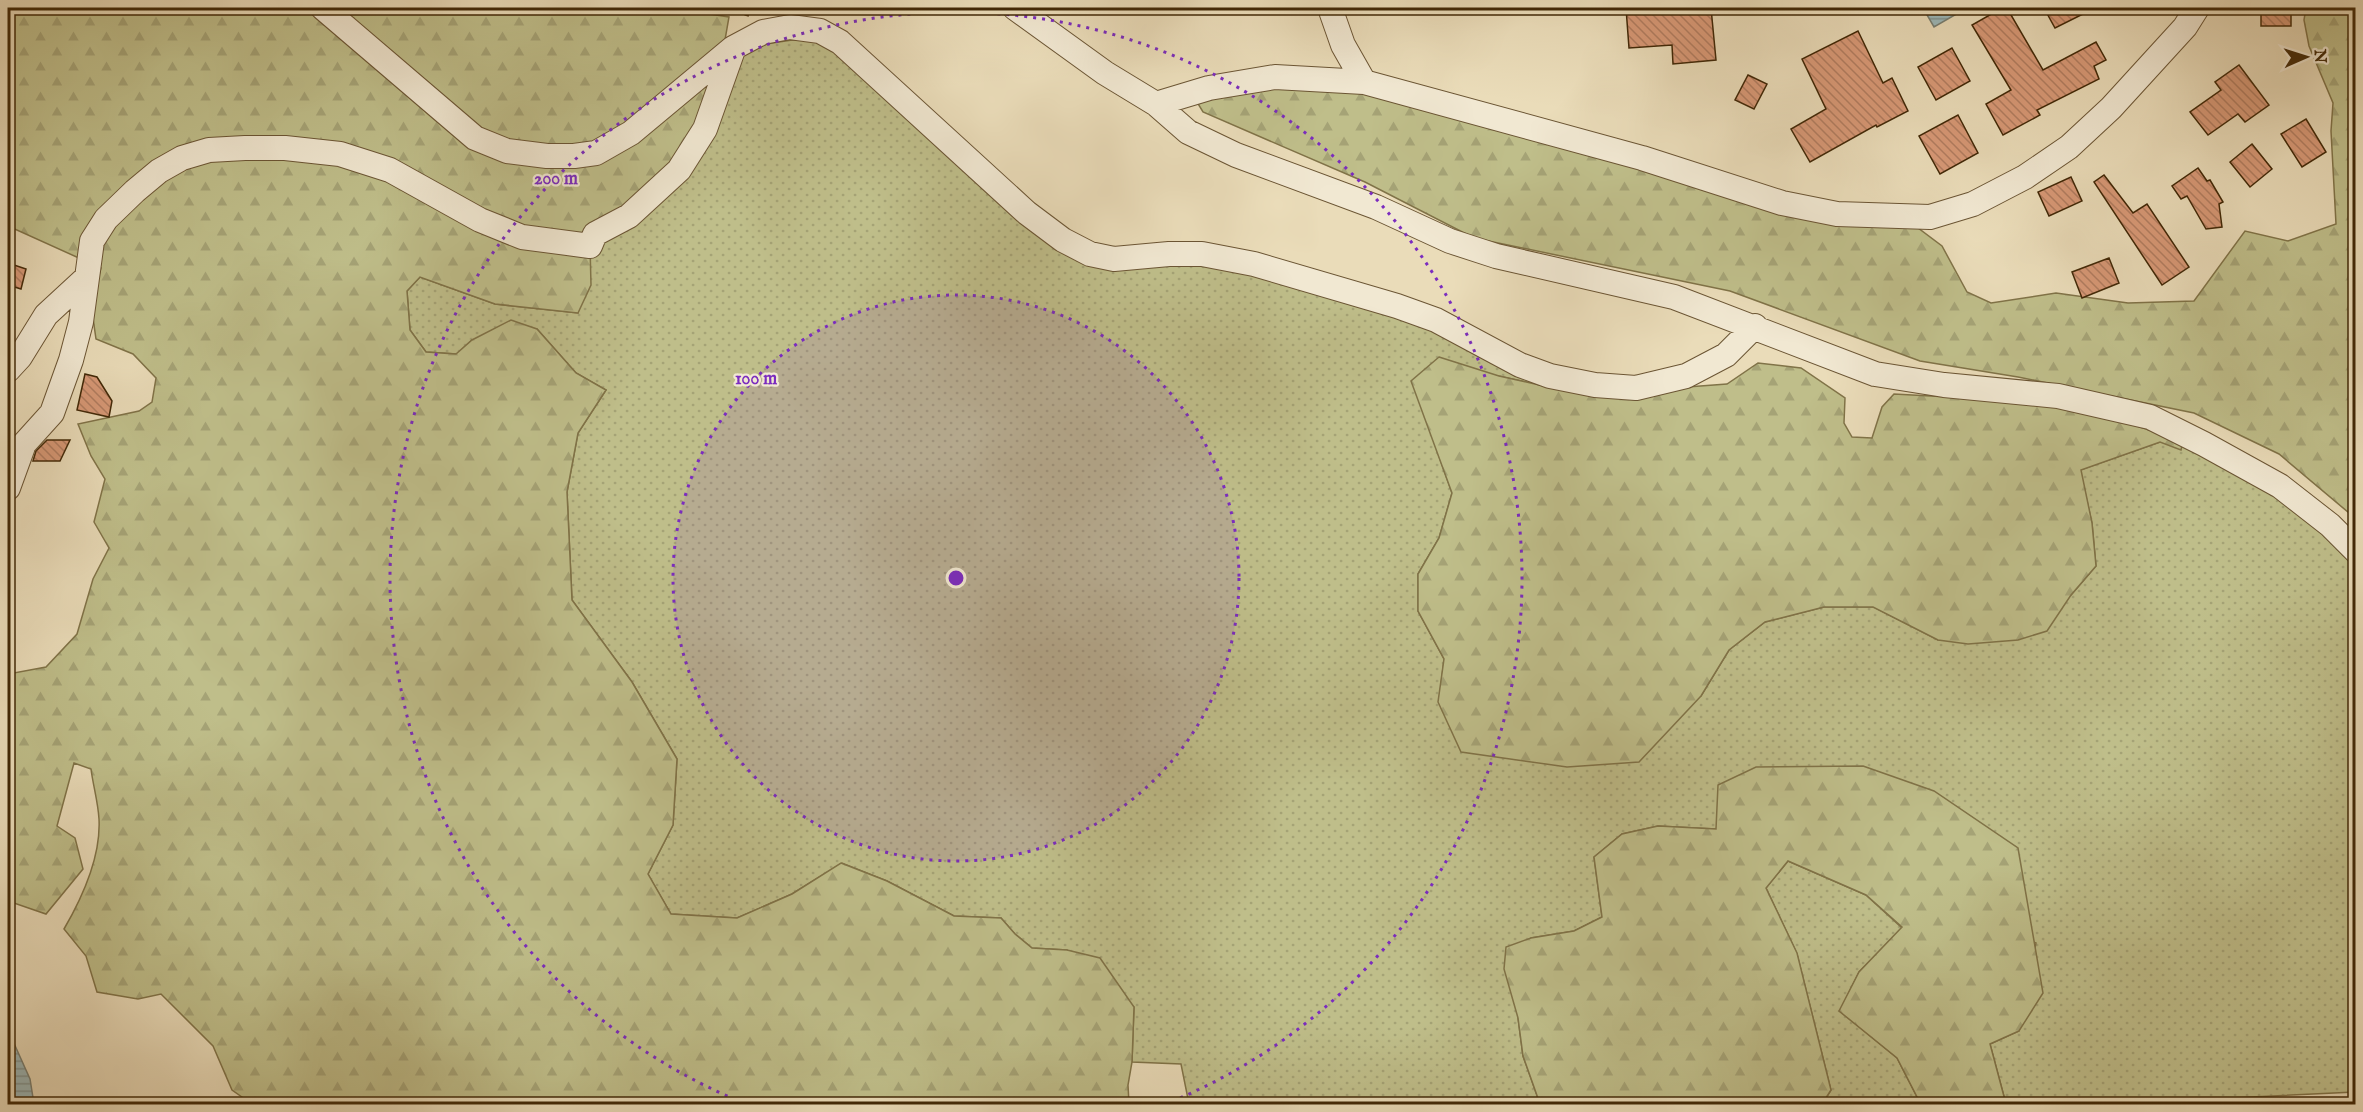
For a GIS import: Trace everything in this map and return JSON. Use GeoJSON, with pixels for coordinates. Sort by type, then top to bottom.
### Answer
{"type":"FeatureCollection","features":[{"type":"Feature","properties":{"kind":"street"},"geometry":{"type":"LineString","coordinates":[[323,8],[475,138],[507,151],[547,156],[596,153],[631,134],[734,48],[763,32],[790,27],[820,31],[840,42],[1027,213],[1063,240],[1090,254],[1114,259],[1169,254],[1202,254],[1254,264],[1417,313],[1436,320],[1520,365],[1550,376],[1595,385],[1636,388],[1686,376],[1726,355],[1755,326]]}},
{"type":"Feature","properties":{"kind":"street"},"geometry":{"type":"LineString","coordinates":[[1015,8],[1105,73],[1156,104],[1188,132],[1236,155],[1376,207],[1450,241],[1496,256],[1674,297],[1755,326],[1875,374],[1944,385],[2058,396],[2150,417],[2280,486],[2330,525],[2355,551]]}},
{"type":"Feature","properties":{"kind":"street"},"geometry":{"type":"LineString","coordinates":[[1330,8],[1343,45],[1364,82]]}},
{"type":"Feature","properties":{"kind":"street"},"geometry":{"type":"LineString","coordinates":[[1156,104],[1209,88],[1275,77],[1364,82],[1642,158],[1782,202],[1837,214],[1930,218],[1973,204],[2025,177],[2068,147],[2111,108],[2185,27],[2197,8]]}},
{"type":"Feature","properties":{"kind":"street"},"geometry":{"type":"LineString","coordinates":[[8,488],[24,444],[52,413],[72,360],[81,322],[92,240],[106,219],[159,171],[182,158],[209,150],[285,147],[340,154],[390,170],[480,220],[522,237],[590,246],[595,234],[629,216],[679,170],[705,129],[734,48]]}},
{"type":"Feature","properties":{"kind":"street"},"geometry":{"type":"LineString","coordinates":[[8,370],[20,357],[46,315],[86,279]]}},
{"type":"Feature","properties":{"kind":"green space"},"geometry":{"type":"Polygon","coordinates":[[[8,8],[670,8],[729,17],[714,103],[676,188],[590,246],[591,285],[578,313],[495,304],[420,277],[407,291],[410,330],[426,352],[456,354],[472,340],[511,320],[537,329],[576,373],[606,390],[578,433],[567,492],[572,600],[632,682],[677,759],[673,825],[648,874],[671,914],[737,918],[792,894],[841,863],[887,881],[954,916],[1001,918],[1032,948],[1067,950],[1100,958],[1134,1007],[1132,1062],[1128,1085],[1129,1104],[252,1104],[232,1090],[213,1046],[161,994],[138,999],[97,992],[86,956],[64,929],[84,890],[97,847],[98,806],[91,769],[74,763],[57,826],[75,838],[83,869],[46,914],[8,901],[8,674],[46,667],[77,634],[93,579],[109,548],[94,522],[105,479],[91,456],[78,424],[139,411],[152,402],[156,378],[133,354],[96,339],[91,304],[101,268],[8,226],[8,8]]]}},
{"type":"Feature","properties":{"kind":"green space"},"geometry":{"type":"Polygon","coordinates":[[[2306,8],[2355,8],[2355,518],[2279,454],[2194,413],[2018,377],[1920,361],[1730,291],[1474,238],[1365,182],[1203,112],[1197,102],[1229,88],[1348,85],[1918,228],[1942,246],[1967,292],[1991,303],[2056,293],[2128,303],[2194,301],[2245,231],[2288,241],[2336,224],[2331,131],[2333,103],[2309,46],[2304,20],[2306,8]]]}},
{"type":"Feature","properties":{"kind":"green space"},"geometry":{"type":"Polygon","coordinates":[[[799,39],[828,44],[1071,251],[1209,258],[1434,324],[1557,389],[1499,376],[1434,442],[1452,493],[1439,538],[1418,574],[1418,611],[1444,659],[1439,702],[1701,696],[1729,650],[1765,622],[1824,607],[1874,607],[1938,640],[2071,595],[2096,566],[2092,523],[2080,470],[2160,442],[2183,441],[2296,502],[2355,555],[2355,1092],[2105,1104],[2006,1104],[1990,1044],[2019,1031],[2036,943],[1716,829],[1658,826],[1622,834],[1594,857],[1602,917],[1574,931],[1531,938],[1518,1018],[1523,1056],[1540,1104],[1189,1104],[1181,1064],[1132,1062],[1134,1007],[1067,950],[1032,948],[1001,918],[954,916],[887,881],[842,863],[792,894],[737,918],[671,914],[648,874],[673,825],[677,759],[632,682],[572,600],[567,492],[578,433],[606,390],[576,373],[537,329],[472,340],[457,354],[426,352],[410,330],[407,291],[420,277],[495,304],[578,313],[590,246],[735,61],[752,46],[799,39]]]}},
{"type":"Feature","properties":{"kind":"green space"},"geometry":{"type":"Polygon","coordinates":[[[1439,357],[1499,376],[1557,389],[1687,387],[1727,384],[1758,363],[1801,368],[1845,398],[1844,423],[1852,437],[1872,438],[1882,407],[1894,394],[2004,400],[2091,411],[2183,441],[2181,450],[2160,442],[2081,470],[2092,523],[2096,566],[2071,595],[2047,631],[2018,640],[1968,644],[1938,640],[1873,607],[1824,607],[1765,622],[1729,650],[1701,696],[1639,762],[1567,767],[1461,752],[1438,702],[1444,659],[1418,611],[1418,574],[1439,538],[1452,493],[1411,381],[1439,357]]]}},
{"type":"Feature","properties":{"kind":"green space"},"geometry":{"type":"Polygon","coordinates":[[[1863,766],[1934,791],[2018,848],[2043,993],[2019,1031],[1990,1044],[2006,1104],[1916,1104],[1917,1097],[1897,1058],[1839,1011],[1859,972],[1902,927],[1866,895],[1788,861],[1766,888],[1797,953],[1831,1090],[1822,1104],[1540,1104],[1523,1056],[1518,1018],[1504,969],[1506,947],[1531,938],[1574,931],[1602,917],[1594,857],[1622,834],[1658,826],[1716,829],[1718,785],[1756,767],[1863,766]]]}},
{"type":"Feature","properties":{"kind":"green space"},"geometry":{"type":"Polygon","coordinates":[[[1788,861],[1866,895],[1902,928],[1859,972],[1840,1011],[1897,1058],[1917,1097],[1916,1104],[1822,1104],[1831,1090],[1797,954],[1766,888],[1788,861]]]}},
{"type":"Feature","properties":{"kind":"water"},"geometry":{"type":"Polygon","coordinates":[[[1923,8],[1967,8],[1934,27],[1923,8]]]}},
{"type":"Feature","properties":{"kind":"water"},"geometry":{"type":"Polygon","coordinates":[[[8,1030],[30,1079],[34,1104],[8,1104],[8,1030]]]}},
{"type":"Feature","properties":{"kind":"building"},"geometry":{"type":"Polygon","coordinates":[[[1626,8],[1711,8],[1716,60],[1673,64],[1672,45],[1629,48],[1626,8]]]}},
{"type":"Feature","properties":{"kind":"building"},"geometry":{"type":"Polygon","coordinates":[[[2002,8],[2007,8],[2043,70],[2096,42],[2106,60],[2094,66],[2099,79],[2037,110],[2040,115],[2003,135],[1986,104],[2011,90],[1972,25],[2002,8]]]}},
{"type":"Feature","properties":{"kind":"building"},"geometry":{"type":"Polygon","coordinates":[[[2044,8],[2095,8],[2055,28],[2044,8]]]}},
{"type":"Feature","properties":{"kind":"building"},"geometry":{"type":"Polygon","coordinates":[[[2261,8],[2291,8],[2291,26],[2261,26],[2261,8]]]}},
{"type":"Feature","properties":{"kind":"building"},"geometry":{"type":"Polygon","coordinates":[[[1858,31],[1883,83],[1892,78],[1908,111],[1877,127],[1876,125],[1810,162],[1791,129],[1826,109],[1802,59],[1858,31]]]}},
{"type":"Feature","properties":{"kind":"building"},"geometry":{"type":"Polygon","coordinates":[[[1952,48],[1970,81],[1936,100],[1918,67],[1952,48]]]}},
{"type":"Feature","properties":{"kind":"building"},"geometry":{"type":"Polygon","coordinates":[[[2239,65],[2269,105],[2245,122],[2238,114],[2208,135],[2190,112],[2221,90],[2215,82],[2239,65]]]}},
{"type":"Feature","properties":{"kind":"building"},"geometry":{"type":"Polygon","coordinates":[[[1748,75],[1767,84],[1754,109],[1735,100],[1748,75]]]}},
{"type":"Feature","properties":{"kind":"building"},"geometry":{"type":"Polygon","coordinates":[[[1958,115],[1978,153],[1940,174],[1919,136],[1958,115]]]}},
{"type":"Feature","properties":{"kind":"building"},"geometry":{"type":"Polygon","coordinates":[[[2306,119],[2326,152],[2302,167],[2281,134],[2306,119]]]}},
{"type":"Feature","properties":{"kind":"building"},"geometry":{"type":"Polygon","coordinates":[[[2252,144],[2272,169],[2250,187],[2230,162],[2252,144]]]}},
{"type":"Feature","properties":{"kind":"building"},"geometry":{"type":"Polygon","coordinates":[[[2198,168],[2207,181],[2210,180],[2223,202],[2219,204],[2222,227],[2206,229],[2187,196],[2181,199],[2172,186],[2198,168]]]}},
{"type":"Feature","properties":{"kind":"building"},"geometry":{"type":"Polygon","coordinates":[[[2104,175],[2133,213],[2147,204],[2189,267],[2162,285],[2094,182],[2104,175]]]}},
{"type":"Feature","properties":{"kind":"building"},"geometry":{"type":"Polygon","coordinates":[[[2071,177],[2082,201],[2049,216],[2038,192],[2071,177]]]}},
{"type":"Feature","properties":{"kind":"building"},"geometry":{"type":"Polygon","coordinates":[[[2109,258],[2119,283],[2082,298],[2072,272],[2109,258]]]}},
{"type":"Feature","properties":{"kind":"building"},"geometry":{"type":"Polygon","coordinates":[[[8,263],[26,269],[21,289],[8,285],[8,263]]]}},
{"type":"Feature","properties":{"kind":"building"},"geometry":{"type":"Polygon","coordinates":[[[85,374],[97,377],[112,401],[109,417],[77,410],[85,374]]]}},
{"type":"Feature","properties":{"kind":"building"},"geometry":{"type":"Polygon","coordinates":[[[47,440],[70,440],[60,461],[33,461],[36,451],[47,440]]]}}]}
